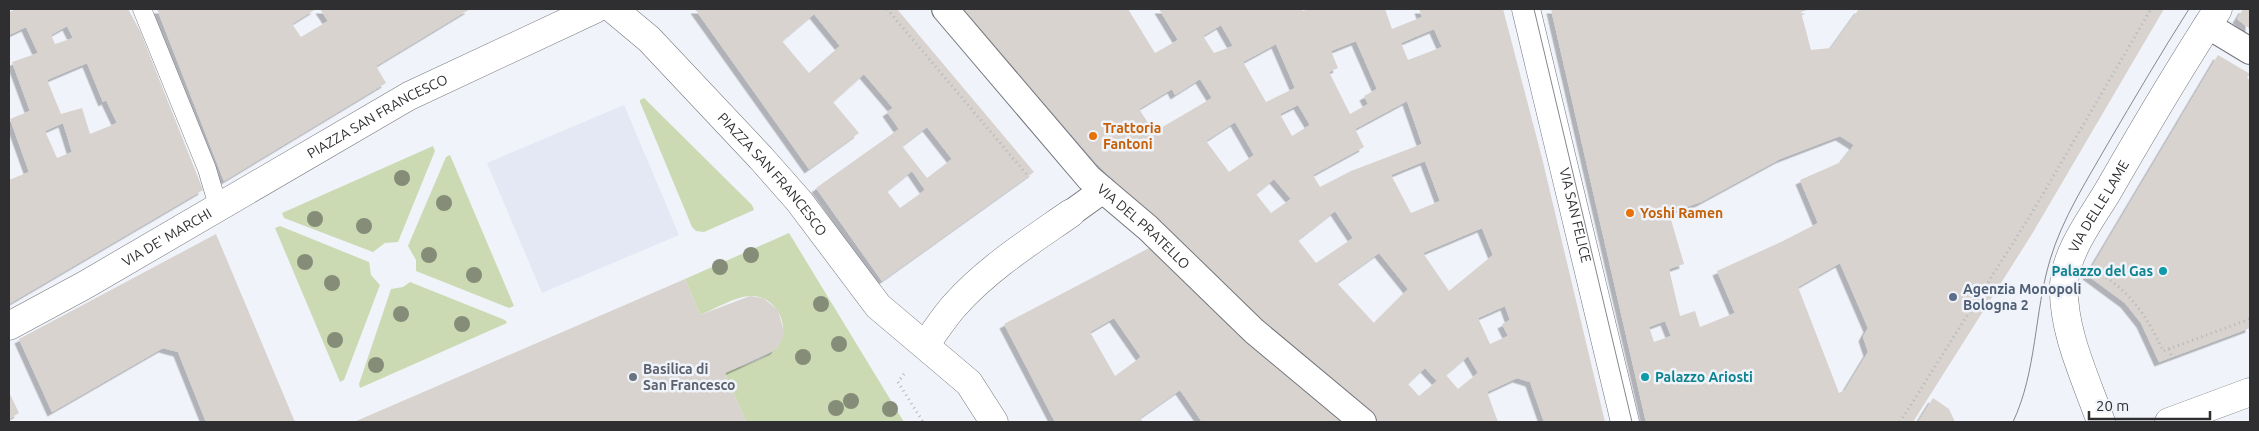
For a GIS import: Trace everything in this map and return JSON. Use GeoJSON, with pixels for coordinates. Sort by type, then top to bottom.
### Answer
{"type":"FeatureCollection","features":[{"type":"Feature","properties":{"kind":"street","name":"PIAZZA SAN FRANCESCO"},"geometry":{"type":"LineString","coordinates":[[218,206],[408,96],[595,9]]}},
{"type":"Feature","properties":{"kind":"street","name":"PIAZZA SAN FRANCESCO"},"geometry":{"type":"LineString","coordinates":[[613,9],[649,39],[761,158],[799,201],[878,306],[969,383],[994,422]]}},
{"type":"Feature","properties":{"kind":"street","name":"VIA DEL PRATELLO"},"geometry":{"type":"LineString","coordinates":[[945,9],[1079,167],[1148,228],[1254,331],[1363,422]]}},
{"type":"Feature","properties":{"kind":"street","name":"VIA SAN FELICE"},"geometry":{"type":"LineString","coordinates":[[1526,9],[1625,422]]}},
{"type":"Feature","properties":{"kind":"street"},"geometry":{"type":"LineString","coordinates":[[2212,17],[2250,51]]}},
{"type":"Feature","properties":{"kind":"street","name":"VIA DELLE LAME"},"geometry":{"type":"LineString","coordinates":[[2101,422],[2067,318],[2064,282],[2068,267],[2095,214],[2165,92],[2212,17]]}},
{"type":"Feature","properties":{"kind":"street"},"geometry":{"type":"LineString","coordinates":[[925,345],[956,304],[975,285],[1009,257],[1103,190]]}},
{"type":"Feature","properties":{"kind":"street","name":"VIA DE' MARCHI"},"geometry":{"type":"LineString","coordinates":[[9,326],[85,285],[218,206]]}},
{"type":"Feature","properties":{"kind":"street"},"geometry":{"type":"LineString","coordinates":[[2169,422],[2250,392]]}},
{"type":"Feature","properties":{"kind":"lane","name":"VIA DE' MARCHI"},"geometry":{"type":"LineString","coordinates":[[142,9],[203,160],[218,206]]}},
{"type":"Feature","properties":{"kind":"path"},"geometry":{"type":"LineString","coordinates":[[887,9],[1028,176]]}},
{"type":"Feature","properties":{"kind":"path"},"geometry":{"type":"LineString","coordinates":[[1900,422],[2030,216],[2151,9]]}},
{"type":"Feature","properties":{"kind":"path"},"geometry":{"type":"LineString","coordinates":[[2097,272],[2131,298],[2150,325],[2163,351],[2250,319]]}},
{"type":"Feature","properties":{"kind":"path"},"geometry":{"type":"LineString","coordinates":[[2169,350],[2172,358]]}},
{"type":"Feature","properties":{"kind":"shaded area"},"geometry":{"type":"Polygon","coordinates":[[[624,105],[679,235],[542,293],[487,163],[624,105]]]}},
{"type":"Feature","properties":{"kind":"green space"},"geometry":{"type":"Polygon","coordinates":[[[644,98],[752,205],[754,210],[704,232],[696,231],[692,227],[640,102],[644,98]]]}},
{"type":"Feature","properties":{"kind":"green space"},"geometry":{"type":"Polygon","coordinates":[[[433,146],[435,151],[398,242],[385,243],[373,252],[284,218],[282,213],[433,146]]]}},
{"type":"Feature","properties":{"kind":"green space"},"geometry":{"type":"Polygon","coordinates":[[[450,155],[514,306],[509,308],[416,271],[416,260],[408,246],[446,157],[450,155]]]}},
{"type":"Feature","properties":{"kind":"green space"},"geometry":{"type":"Polygon","coordinates":[[[280,226],[369,262],[371,275],[380,285],[344,380],[340,382],[275,228],[280,226]]]}},
{"type":"Feature","properties":{"kind":"green space"},"geometry":{"type":"Polygon","coordinates":[[[789,233],[904,422],[746,422],[725,373],[757,360],[774,350],[783,334],[783,324],[780,316],[775,307],[768,301],[760,297],[750,296],[731,301],[700,315],[685,279],[789,233]]]}},
{"type":"Feature","properties":{"kind":"green space"},"geometry":{"type":"Polygon","coordinates":[[[410,282],[505,320],[507,323],[360,388],[359,384],[391,289],[403,287],[410,282]]]}},
{"type":"Feature","properties":{"kind":"building"},"geometry":{"type":"Polygon","coordinates":[[[17,9],[128,9],[140,31],[203,190],[9,304],[9,180],[29,172],[10,119],[30,111],[12,62],[38,53],[26,27],[9,35],[9,12],[17,9]],[[67,26],[51,35],[55,44],[73,38],[67,26]],[[87,63],[47,80],[61,114],[82,108],[90,134],[117,123],[106,100],[103,102],[87,63]],[[63,123],[45,131],[57,158],[72,152],[63,123]]]}},
{"type":"Feature","properties":{"kind":"building"},"geometry":{"type":"Polygon","coordinates":[[[157,9],[316,9],[292,24],[301,37],[328,21],[320,9],[470,9],[376,66],[386,83],[224,181],[157,9]]]}},
{"type":"Feature","properties":{"kind":"building"},"geometry":{"type":"Polygon","coordinates":[[[695,9],[897,9],[1034,172],[882,281],[816,188],[899,129],[887,112],[893,108],[864,74],[833,102],[859,133],[809,169],[695,9]],[[814,14],[782,41],[809,73],[840,46],[814,14]],[[927,127],[902,146],[927,178],[952,159],[927,127]],[[912,171],[887,191],[900,208],[925,190],[912,171]]]}},
{"type":"Feature","properties":{"kind":"building"},"geometry":{"type":"Polygon","coordinates":[[[963,9],[1128,9],[1155,53],[1178,40],[1159,9],[1302,9],[1303,11],[1309,9],[1385,9],[1392,29],[1422,17],[1419,9],[1503,9],[1542,158],[1605,422],[1544,422],[1530,382],[1517,378],[1487,392],[1498,422],[1379,422],[1258,318],[1097,164],[963,9]],[[1221,25],[1203,36],[1214,53],[1233,46],[1221,25]],[[1434,29],[1401,43],[1408,60],[1442,47],[1434,29]],[[1356,41],[1331,51],[1338,68],[1329,72],[1350,114],[1368,104],[1364,96],[1377,89],[1356,41]],[[1276,44],[1243,62],[1266,102],[1295,88],[1276,44]],[[1200,79],[1175,95],[1172,89],[1139,109],[1154,132],[1212,98],[1200,79]],[[1407,101],[1355,129],[1364,147],[1313,175],[1320,187],[1351,171],[1422,144],[1407,101]],[[1298,105],[1280,114],[1292,136],[1310,125],[1298,105]],[[1235,122],[1206,141],[1229,172],[1254,155],[1235,122]],[[1425,161],[1391,175],[1411,213],[1440,201],[1425,161]],[[1274,179],[1256,194],[1271,213],[1291,199],[1274,179]],[[1335,211],[1298,240],[1316,263],[1353,238],[1335,211]],[[1482,228],[1423,253],[1449,291],[1493,255],[1482,228]],[[1379,253],[1337,283],[1374,323],[1408,289],[1379,253]],[[1505,306],[1478,318],[1490,344],[1508,336],[1502,324],[1510,320],[1505,306]],[[1468,356],[1446,375],[1458,389],[1478,373],[1468,356]],[[1425,368],[1408,384],[1419,396],[1437,381],[1425,368]]]}},
{"type":"Feature","properties":{"kind":"building"},"geometry":{"type":"Polygon","coordinates":[[[1551,9],[1810,9],[1801,12],[1811,50],[1831,48],[1859,9],[2164,9],[2032,234],[1913,422],[1646,422],[1551,9]],[[1840,136],[1780,159],[1701,202],[1669,213],[1684,264],[1669,269],[1680,316],[1695,311],[1700,327],[1735,313],[1717,271],[1818,223],[1800,180],[1841,162],[1854,145],[1840,136]],[[1840,263],[1798,287],[1839,393],[1845,390],[1868,352],[1863,337],[1868,328],[1840,263]],[[1665,321],[1649,327],[1654,342],[1671,336],[1665,321]]]}},
{"type":"Feature","properties":{"kind":"building"},"geometry":{"type":"Polygon","coordinates":[[[2243,9],[2250,9],[2250,29],[2237,19],[2243,9]]]}},
{"type":"Feature","properties":{"kind":"building"},"geometry":{"type":"Polygon","coordinates":[[[2218,55],[2250,74],[2247,77],[2250,81],[2250,328],[2159,362],[2141,323],[2125,303],[2087,275],[2218,55]]]}},
{"type":"Feature","properties":{"kind":"building"},"geometry":{"type":"Polygon","coordinates":[[[216,234],[295,422],[206,422],[178,352],[163,348],[52,412],[19,339],[216,234]]]}},
{"type":"Feature","properties":{"kind":"building"},"geometry":{"type":"Polygon","coordinates":[[[1151,247],[1350,422],[1202,422],[1180,390],[1140,418],[1143,422],[1055,422],[1004,324],[1151,247]],[[1114,318],[1090,332],[1115,376],[1141,357],[1114,318]]]}},
{"type":"Feature","properties":{"kind":"building"},"geometry":{"type":"Polygon","coordinates":[[[685,279],[700,315],[750,296],[763,298],[778,310],[784,332],[782,340],[775,350],[725,373],[746,422],[354,422],[685,279]]]}},
{"type":"Feature","properties":{"kind":"building"},"geometry":{"type":"Polygon","coordinates":[[[9,392],[19,413],[9,419],[9,392]]]}},
{"type":"Feature","properties":{"kind":"building"},"geometry":{"type":"Polygon","coordinates":[[[1933,398],[1949,409],[1955,422],[1918,422],[1933,398]]]}},
{"type":"Feature","properties":{"kind":"tram line"},"geometry":{"type":"LineString","coordinates":[[1534,9],[1632,422]]}},
{"type":"Feature","properties":{"kind":"tram line"},"geometry":{"type":"LineString","coordinates":[[2013,422],[2027,383],[2045,280],[2061,230],[2107,145],[2189,9]]}},
{"type":"Feature","properties":{"kind":"place","name":"Trattoria Fantoni"},"geometry":{"type":"Point","coordinates":[1093,136]}},
{"type":"Feature","properties":{"kind":"place","name":"Yoshi Ramen"},"geometry":{"type":"Point","coordinates":[1630,213]}},
{"type":"Feature","properties":{"kind":"place","name":"Palazzo del Gas"},"geometry":{"type":"Point","coordinates":[2163,271]}},
{"type":"Feature","properties":{"kind":"place","name":"Agenzia Monopoli Bologna 2"},"geometry":{"type":"Point","coordinates":[1953,297]}},
{"type":"Feature","properties":{"kind":"place","name":"Basilica di San Francesco"},"geometry":{"type":"Point","coordinates":[633,377]}},
{"type":"Feature","properties":{"kind":"place","name":"Palazzo Ariosti"},"geometry":{"type":"Point","coordinates":[1645,377]}}]}
